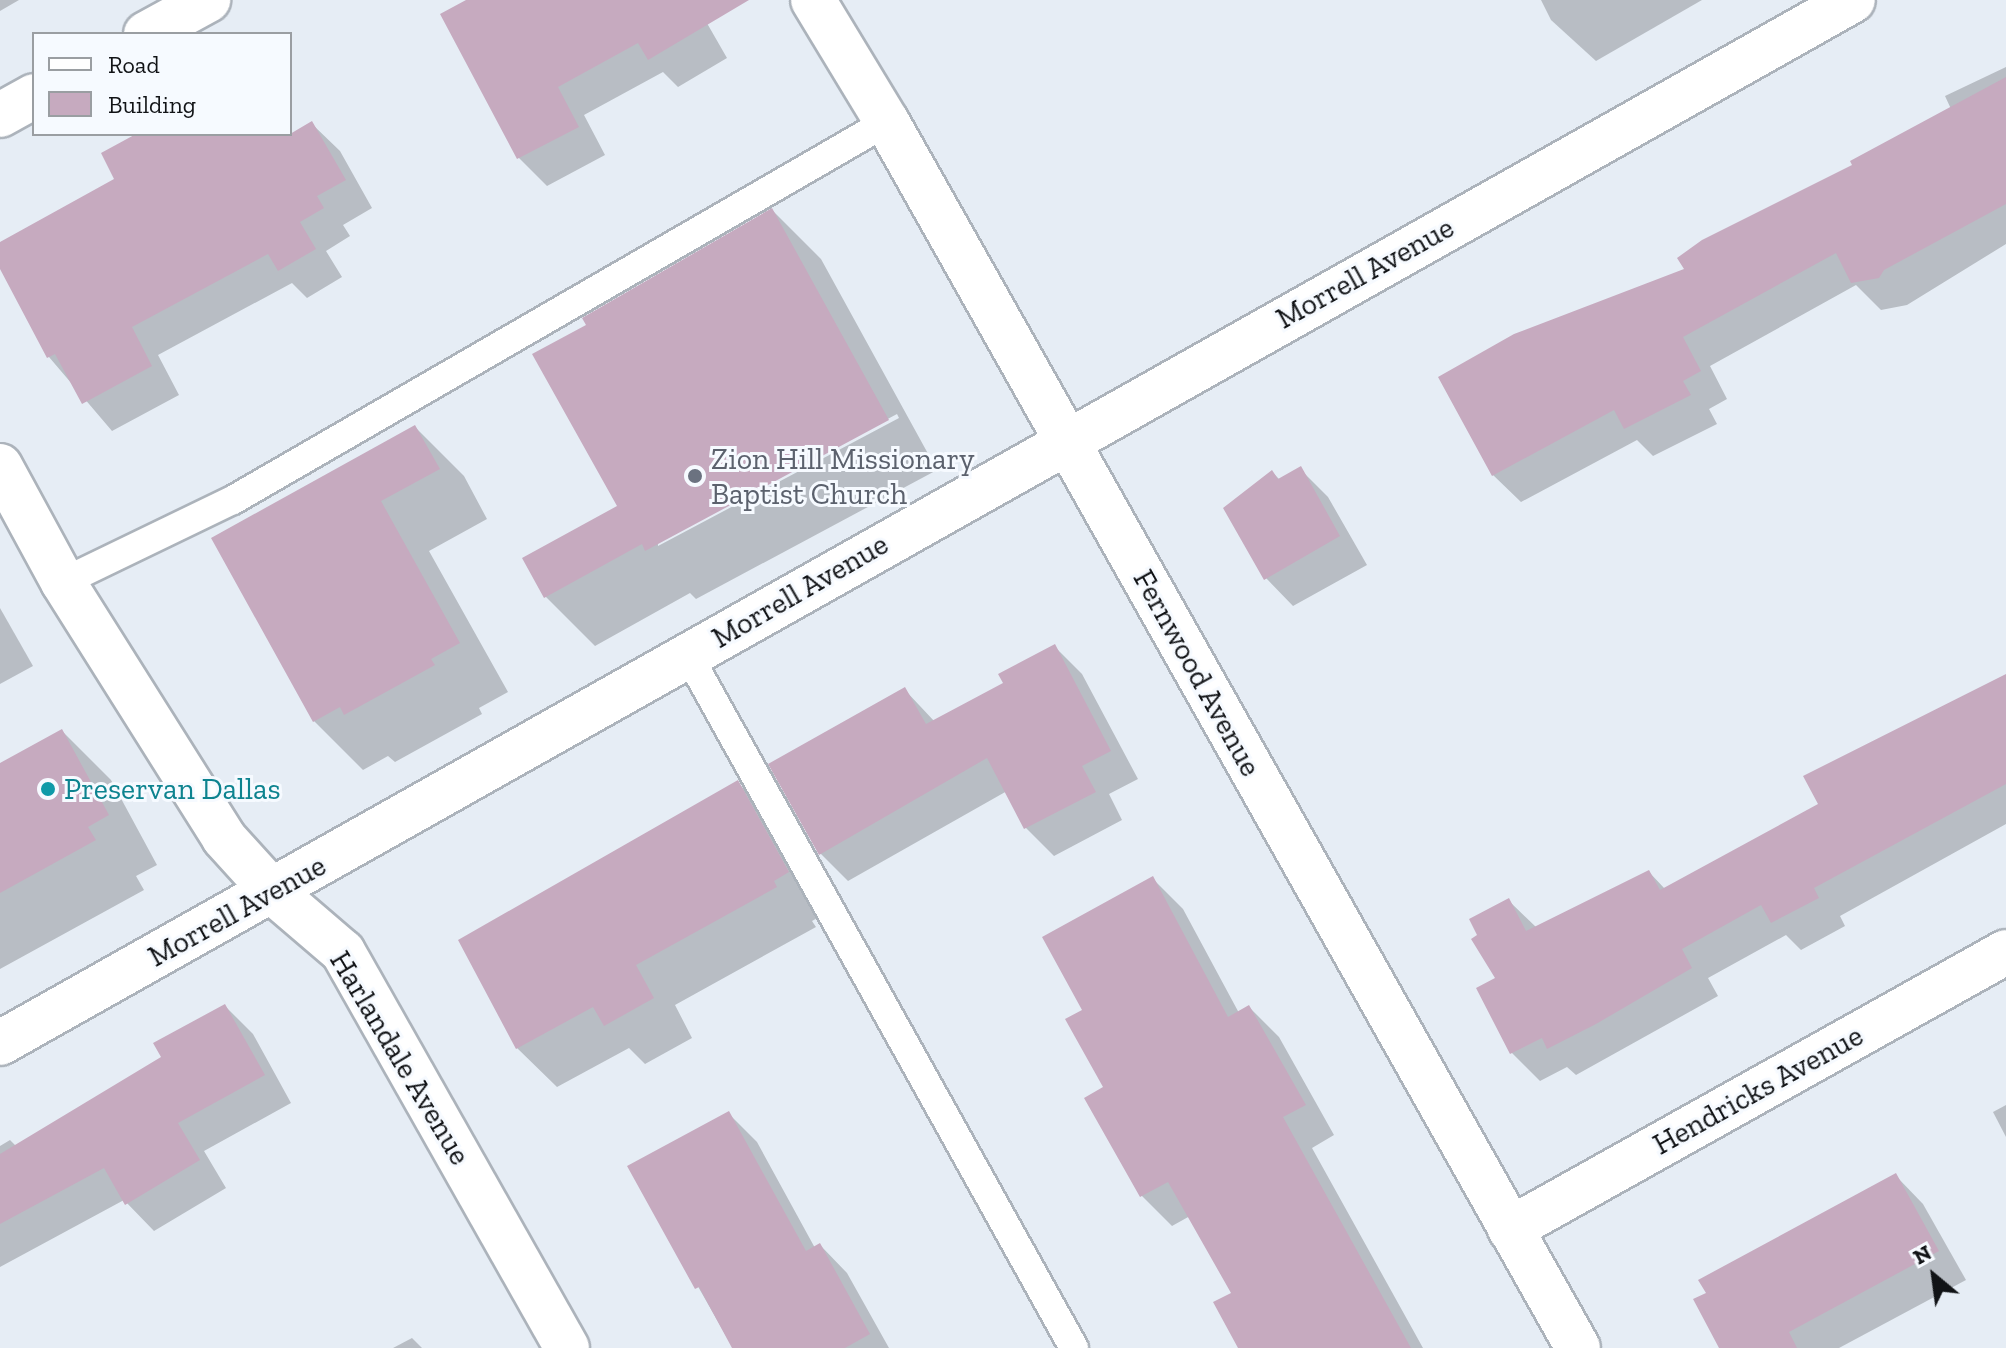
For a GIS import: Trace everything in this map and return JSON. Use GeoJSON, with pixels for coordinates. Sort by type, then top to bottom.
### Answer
{"type":"FeatureCollection","features":[{"type":"Feature","properties":{"kind":"street"},"geometry":{"type":"LineString","coordinates":[[150,32],[208,0]]}},
{"type":"Feature","properties":{"kind":"street","name":"Fernwood Avenue"},"geometry":{"type":"LineString","coordinates":[[813,0],[887,122],[1578,1348]]}},
{"type":"Feature","properties":{"kind":"street","name":"Morrell Avenue"},"geometry":{"type":"LineString","coordinates":[[0,1043],[273,892],[1065,440],[1853,0]]}},
{"type":"Feature","properties":{"kind":"street"},"geometry":{"type":"LineString","coordinates":[[0,115],[32,97]]}},
{"type":"Feature","properties":{"kind":"street","name":"Harlandale Avenue"},"geometry":{"type":"LineString","coordinates":[[0,466],[63,582],[224,838],[273,892],[343,952],[567,1348]]}},
{"type":"Feature","properties":{"kind":"street","name":"Hendricks Avenue"},"geometry":{"type":"LineString","coordinates":[[1510,1229],[2006,952]]}},
{"type":"Feature","properties":{"kind":"lane"},"geometry":{"type":"LineString","coordinates":[[63,582],[233,500],[887,122]]}},
{"type":"Feature","properties":{"kind":"lane"},"geometry":{"type":"LineString","coordinates":[[688,655],[1074,1348]]}},
{"type":"Feature","properties":{"kind":"building"},"geometry":{"type":"Polygon","coordinates":[[[466,0],[749,0],[648,60],[638,43],[558,87],[579,127],[517,159],[440,14],[466,0]]]}},
{"type":"Feature","properties":{"kind":"building"},"geometry":{"type":"Polygon","coordinates":[[[2006,77],[2006,204],[1884,270],[1879,278],[1851,283],[1836,253],[1683,337],[1701,371],[1683,381],[1691,395],[1624,429],[1614,410],[1492,476],[1438,377],[1514,334],[1684,269],[1677,258],[1702,240],[1852,165],[1850,161],[2006,77]]]}},
{"type":"Feature","properties":{"kind":"building"},"geometry":{"type":"Polygon","coordinates":[[[312,121],[346,180],[317,196],[324,208],[300,222],[316,249],[278,271],[268,254],[132,327],[152,366],[82,404],[55,354],[47,358],[0,269],[0,242],[114,179],[101,153],[132,136],[292,136],[292,133],[312,121]]]}},
{"type":"Feature","properties":{"kind":"building","name":"Zion Hill Missionary Baptist Church"},"geometry":{"type":"Polygon","coordinates":[[[772,208],[889,420],[645,551],[642,544],[544,598],[522,558],[617,506],[532,354],[586,325],[582,318],[772,208]]]}},
{"type":"Feature","properties":{"kind":"building"},"geometry":{"type":"Polygon","coordinates":[[[415,425],[440,469],[381,501],[460,643],[431,659],[435,665],[344,715],[340,707],[313,722],[211,538],[415,425]]]}},
{"type":"Feature","properties":{"kind":"building"},"geometry":{"type":"Polygon","coordinates":[[[1301,466],[1340,536],[1264,580],[1223,508],[1272,470],[1278,479],[1301,466]]]}},
{"type":"Feature","properties":{"kind":"building"},"geometry":{"type":"Polygon","coordinates":[[[1055,644],[1111,751],[1082,766],[1096,792],[1024,829],[987,758],[819,855],[768,764],[905,687],[926,724],[1003,683],[998,674],[1055,644]]]}},
{"type":"Feature","properties":{"kind":"building"},"geometry":{"type":"Polygon","coordinates":[[[2006,674],[2006,784],[1814,888],[1819,898],[1771,923],[1761,905],[1682,949],[1692,968],[1596,1024],[1547,1049],[1542,1038],[1510,1054],[1476,988],[1495,978],[1471,939],[1477,935],[1469,919],[1509,898],[1526,931],[1649,870],[1660,890],[1818,804],[1803,776],[2006,674]]]}},
{"type":"Feature","properties":{"kind":"building","name":"Preservan Dallas"},"geometry":{"type":"Polygon","coordinates":[[[62,729],[109,815],[88,827],[96,840],[0,893],[0,763],[62,729]]]}},
{"type":"Feature","properties":{"kind":"building"},"geometry":{"type":"Polygon","coordinates":[[[738,780],[789,872],[774,881],[777,887],[636,965],[654,998],[604,1026],[593,1007],[516,1049],[458,940],[738,780]]]}},
{"type":"Feature","properties":{"kind":"building"},"geometry":{"type":"Polygon","coordinates":[[[1153,876],[1228,1017],[1249,1005],[1306,1105],[1283,1117],[1411,1348],[1238,1348],[1213,1302],[1231,1293],[1168,1182],[1140,1197],[1084,1098],[1103,1087],[1065,1019],[1082,1010],[1042,937],[1153,876]]]}},
{"type":"Feature","properties":{"kind":"building"},"geometry":{"type":"Polygon","coordinates":[[[225,1004],[265,1075],[178,1123],[200,1160],[125,1205],[104,1168],[0,1224],[0,1154],[161,1057],[153,1043],[225,1004]]]}},
{"type":"Feature","properties":{"kind":"building"},"geometry":{"type":"Polygon","coordinates":[[[729,1111],[806,1251],[820,1243],[870,1334],[845,1348],[732,1348],[699,1287],[695,1289],[627,1166],[729,1111]]]}},
{"type":"Feature","properties":{"kind":"building"},"geometry":{"type":"Polygon","coordinates":[[[1896,1173],[1939,1251],[1789,1332],[1797,1348],[1719,1348],[1693,1299],[1706,1293],[1698,1280],[1896,1173]]]}},
{"type":"Feature","properties":{"kind":"place","name":"Zion Hill Missionary Baptist Church"},"geometry":{"type":"Point","coordinates":[695,476]}},
{"type":"Feature","properties":{"kind":"place","name":"Preservan Dallas"},"geometry":{"type":"Point","coordinates":[48,789]}}]}
